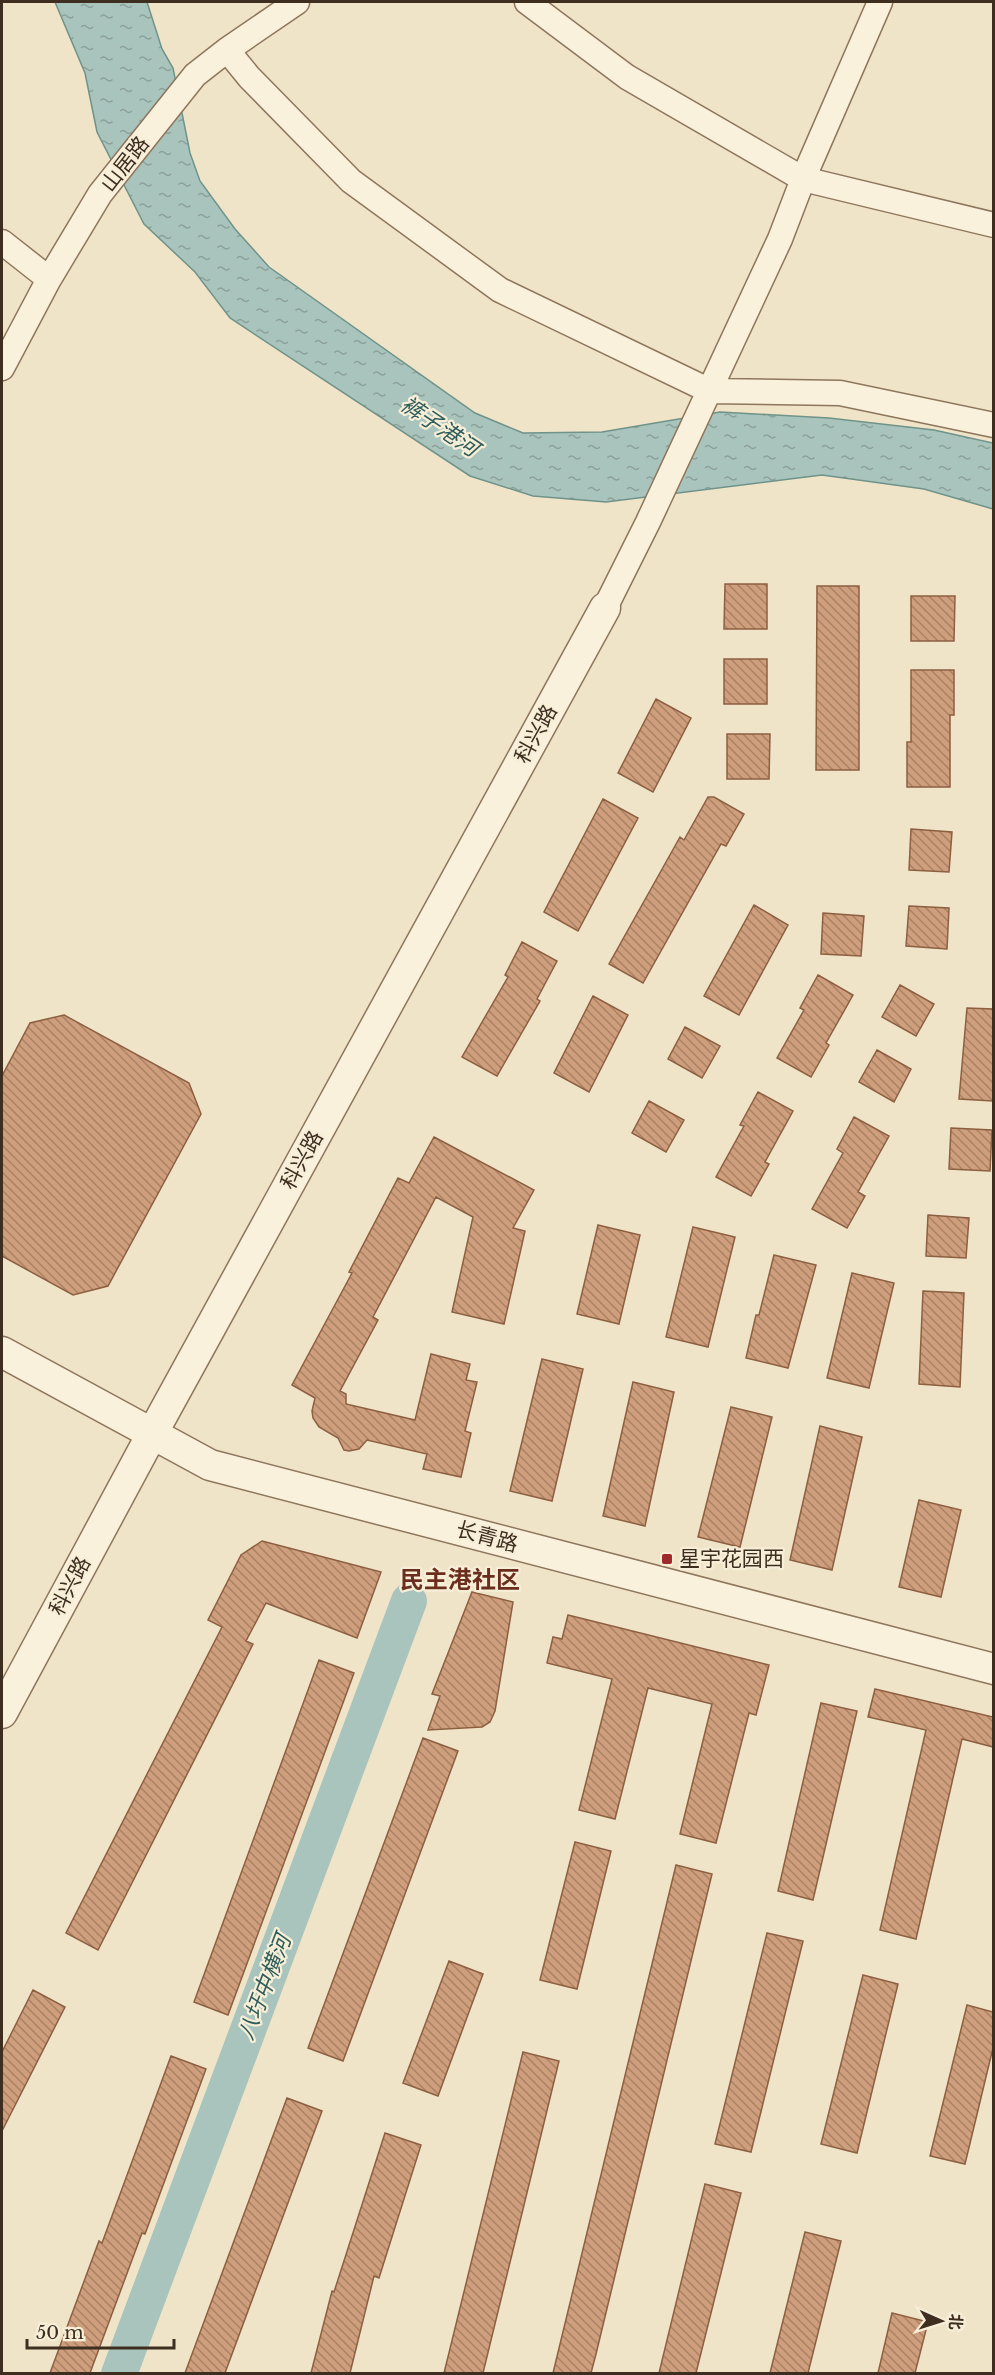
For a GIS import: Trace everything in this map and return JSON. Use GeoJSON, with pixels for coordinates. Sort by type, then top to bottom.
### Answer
{"type":"FeatureCollection","features":[{"type":"Feature","properties":{"kind":"street","name":"山居路"},"geometry":{"type":"LineString","coordinates":[[2,368],[49,279],[100,194],[195,75],[297,2]]}},
{"type":"Feature","properties":{"kind":"street"},"geometry":{"type":"LineString","coordinates":[[527,2],[627,77],[803,179],[993,225]]}},
{"type":"Feature","properties":{"kind":"street"},"geometry":{"type":"LineString","coordinates":[[605,608],[648,522],[780,239],[803,179],[880,2]]}},
{"type":"Feature","properties":{"kind":"street"},"geometry":{"type":"LineString","coordinates":[[227,50],[249,77],[351,180],[500,290],[705,400],[840,393],[993,425]]}},
{"type":"Feature","properties":{"kind":"street"},"geometry":{"type":"LineString","coordinates":[[2,242],[49,279]]}},
{"type":"Feature","properties":{"kind":"street","name":"科兴路"},"geometry":{"type":"LineString","coordinates":[[2,1713],[152,1434],[605,608]]}},
{"type":"Feature","properties":{"kind":"street","name":"长青路"},"geometry":{"type":"LineString","coordinates":[[2,1353],[210,1465],[993,1669]]}},
{"type":"Feature","properties":{"kind":"water","name":"裤子港河"},"geometry":{"type":"Polygon","coordinates":[[[55,2],[147,2],[162,49],[173,68],[190,153],[200,181],[235,229],[269,267],[475,413],[523,433],[602,432],[720,412],[829,418],[934,430],[993,443],[993,509],[924,489],[822,475],[606,502],[533,496],[470,476],[230,318],[195,272],[144,224],[97,132],[85,73],[55,2]]]}},
{"type":"Feature","properties":{"kind":"building"},"geometry":{"type":"Polygon","coordinates":[[[725,584],[767,584],[767,629],[724,629],[725,584]]]}},
{"type":"Feature","properties":{"kind":"building"},"geometry":{"type":"Polygon","coordinates":[[[817,586],[859,586],[859,770],[816,770],[817,586]]]}},
{"type":"Feature","properties":{"kind":"building"},"geometry":{"type":"Polygon","coordinates":[[[911,596],[955,596],[954,641],[911,641],[911,596]]]}},
{"type":"Feature","properties":{"kind":"building"},"geometry":{"type":"Polygon","coordinates":[[[724,659],[767,659],[767,704],[724,704],[724,659]]]}},
{"type":"Feature","properties":{"kind":"building"},"geometry":{"type":"Polygon","coordinates":[[[911,670],[954,670],[954,715],[950,715],[950,787],[907,787],[907,742],[911,742],[911,670]]]}},
{"type":"Feature","properties":{"kind":"building"},"geometry":{"type":"Polygon","coordinates":[[[656,699],[691,718],[653,792],[618,773],[656,699]]]}},
{"type":"Feature","properties":{"kind":"building"},"geometry":{"type":"Polygon","coordinates":[[[727,734],[770,734],[769,779],[727,779],[727,734]]]}},
{"type":"Feature","properties":{"kind":"building"},"geometry":{"type":"Polygon","coordinates":[[[708,797],[714,797],[744,814],[726,846],[721,844],[643,983],[609,964],[680,837],[684,840],[708,797]]]}},
{"type":"Feature","properties":{"kind":"building"},"geometry":{"type":"Polygon","coordinates":[[[603,799],[638,818],[578,931],[544,912],[603,799]]]}},
{"type":"Feature","properties":{"kind":"building"},"geometry":{"type":"Polygon","coordinates":[[[911,829],[952,832],[949,872],[909,870],[911,829]]]}},
{"type":"Feature","properties":{"kind":"building"},"geometry":{"type":"Polygon","coordinates":[[[754,905],[788,925],[739,1015],[704,996],[754,905]]]}},
{"type":"Feature","properties":{"kind":"building"},"geometry":{"type":"Polygon","coordinates":[[[909,906],[949,908],[947,949],[906,946],[909,906]]]}},
{"type":"Feature","properties":{"kind":"building"},"geometry":{"type":"Polygon","coordinates":[[[823,913],[864,916],[861,956],[821,954],[823,913]]]}},
{"type":"Feature","properties":{"kind":"building"},"geometry":{"type":"Polygon","coordinates":[[[522,942],[557,961],[537,999],[540,1001],[497,1076],[462,1057],[508,977],[505,975],[522,942]]]}},
{"type":"Feature","properties":{"kind":"building"},"geometry":{"type":"Polygon","coordinates":[[[818,975],[853,995],[826,1043],[829,1045],[811,1077],[777,1058],[804,1010],[800,1008],[818,975]]]}},
{"type":"Feature","properties":{"kind":"building"},"geometry":{"type":"Polygon","coordinates":[[[900,985],[934,1004],[916,1036],[882,1017],[900,985]]]}},
{"type":"Feature","properties":{"kind":"building"},"geometry":{"type":"Polygon","coordinates":[[[593,996],[628,1015],[589,1092],[554,1073],[593,996]]]}},
{"type":"Feature","properties":{"kind":"building"},"geometry":{"type":"Polygon","coordinates":[[[967,1008],[993,1009],[993,1101],[959,1099],[967,1008]]]}},
{"type":"Feature","properties":{"kind":"building"},"geometry":{"type":"Polygon","coordinates":[[[64,1015],[189,1083],[201,1114],[108,1286],[73,1295],[2,1256],[2,1076],[30,1023],[64,1015]]]}},
{"type":"Feature","properties":{"kind":"building"},"geometry":{"type":"Polygon","coordinates":[[[685,1027],[720,1046],[702,1078],[668,1059],[685,1027]]]}},
{"type":"Feature","properties":{"kind":"building"},"geometry":{"type":"Polygon","coordinates":[[[877,1050],[911,1069],[894,1102],[859,1082],[877,1050]]]}},
{"type":"Feature","properties":{"kind":"building"},"geometry":{"type":"Polygon","coordinates":[[[758,1092],[793,1111],[765,1162],[769,1164],[751,1196],[716,1177],[744,1126],[740,1125],[758,1092]]]}},
{"type":"Feature","properties":{"kind":"building"},"geometry":{"type":"Polygon","coordinates":[[[649,1101],[684,1120],[666,1152],[632,1133],[649,1101]]]}},
{"type":"Feature","properties":{"kind":"building"},"geometry":{"type":"Polygon","coordinates":[[[854,1117],[889,1136],[858,1192],[865,1196],[847,1228],[812,1209],[843,1153],[837,1149],[854,1117]]]}},
{"type":"Feature","properties":{"kind":"building"},"geometry":{"type":"Polygon","coordinates":[[[951,1128],[992,1130],[990,1171],[949,1169],[951,1128]]]}},
{"type":"Feature","properties":{"kind":"building"},"geometry":{"type":"Polygon","coordinates":[[[434,1137],[534,1190],[513,1228],[525,1231],[504,1324],[452,1312],[473,1217],[436,1197],[373,1317],[378,1320],[340,1391],[346,1394],[346,1404],[415,1420],[431,1354],[470,1364],[466,1380],[477,1382],[465,1431],[471,1433],[461,1477],[423,1469],[427,1454],[367,1440],[359,1449],[344,1450],[338,1438],[319,1427],[313,1418],[315,1398],[292,1385],[352,1273],[349,1272],[398,1178],[409,1183],[434,1137]]]}},
{"type":"Feature","properties":{"kind":"building"},"geometry":{"type":"Polygon","coordinates":[[[928,1215],[969,1218],[966,1258],[926,1256],[928,1215]]]}},
{"type":"Feature","properties":{"kind":"building"},"geometry":{"type":"Polygon","coordinates":[[[598,1225],[640,1235],[619,1324],[577,1314],[598,1225]]]}},
{"type":"Feature","properties":{"kind":"building"},"geometry":{"type":"Polygon","coordinates":[[[693,1227],[735,1237],[708,1347],[666,1337],[693,1227]]]}},
{"type":"Feature","properties":{"kind":"building"},"geometry":{"type":"Polygon","coordinates":[[[774,1255],[816,1265],[788,1368],[746,1358],[774,1255]]]}},
{"type":"Feature","properties":{"kind":"building"},"geometry":{"type":"Polygon","coordinates":[[[852,1273],[894,1283],[869,1388],[827,1378],[852,1273]]]}},
{"type":"Feature","properties":{"kind":"building"},"geometry":{"type":"Polygon","coordinates":[[[923,1291],[964,1293],[960,1387],[919,1384],[923,1291]]]}},
{"type":"Feature","properties":{"kind":"building"},"geometry":{"type":"Polygon","coordinates":[[[542,1359],[583,1369],[552,1501],[510,1491],[542,1359]]]}},
{"type":"Feature","properties":{"kind":"building"},"geometry":{"type":"Polygon","coordinates":[[[633,1382],[674,1392],[645,1526],[603,1516],[633,1382]]]}},
{"type":"Feature","properties":{"kind":"building"},"geometry":{"type":"Polygon","coordinates":[[[731,1407],[772,1417],[740,1547],[698,1537],[731,1407]]]}},
{"type":"Feature","properties":{"kind":"building"},"geometry":{"type":"Polygon","coordinates":[[[820,1426],[862,1437],[832,1570],[790,1560],[820,1426]]]}},
{"type":"Feature","properties":{"kind":"building"},"geometry":{"type":"Polygon","coordinates":[[[919,1500],[961,1510],[941,1597],[899,1587],[919,1500]]]}},
{"type":"Feature","properties":{"kind":"building"},"geometry":{"type":"Polygon","coordinates":[[[262,1541],[381,1572],[357,1638],[266,1603],[246,1641],[253,1644],[98,1950],[66,1933],[222,1627],[208,1620],[241,1555],[262,1541]]]}},
{"type":"Feature","properties":{"kind":"building"},"geometry":{"type":"Polygon","coordinates":[[[472,1592],[513,1602],[495,1711],[490,1722],[482,1727],[428,1730],[440,1696],[432,1694],[472,1592]]]}},
{"type":"Feature","properties":{"kind":"building"},"geometry":{"type":"Polygon","coordinates":[[[568,1615],[769,1665],[756,1715],[749,1713],[716,1843],[680,1834],[712,1704],[648,1688],[615,1819],[579,1810],[612,1679],[547,1663],[553,1637],[562,1639],[568,1615]]]}},
{"type":"Feature","properties":{"kind":"building"},"geometry":{"type":"Polygon","coordinates":[[[319,1660],[354,1673],[228,2015],[194,2002],[319,1660]]]}},
{"type":"Feature","properties":{"kind":"building"},"geometry":{"type":"Polygon","coordinates":[[[875,1689],[993,1717],[993,1747],[962,1739],[916,1939],[880,1930],[926,1730],[868,1717],[875,1689]]]}},
{"type":"Feature","properties":{"kind":"building"},"geometry":{"type":"Polygon","coordinates":[[[821,1703],[857,1711],[813,1900],[778,1891],[821,1703]]]}},
{"type":"Feature","properties":{"kind":"building"},"geometry":{"type":"Polygon","coordinates":[[[423,1738],[458,1751],[343,2061],[308,2048],[423,1738]]]}},
{"type":"Feature","properties":{"kind":"building"},"geometry":{"type":"Polygon","coordinates":[[[575,1842],[611,1851],[577,1989],[540,1980],[575,1842]]]}},
{"type":"Feature","properties":{"kind":"building"},"geometry":{"type":"Polygon","coordinates":[[[676,1865],[712,1874],[596,2354],[591,2373],[553,2373],[676,1865]]]}},
{"type":"Feature","properties":{"kind":"building"},"geometry":{"type":"Polygon","coordinates":[[[767,1933],[803,1941],[751,2152],[715,2144],[767,1933]]]}},
{"type":"Feature","properties":{"kind":"building"},"geometry":{"type":"Polygon","coordinates":[[[449,1961],[483,1974],[438,2096],[403,2083],[449,1961]]]}},
{"type":"Feature","properties":{"kind":"building"},"geometry":{"type":"Polygon","coordinates":[[[863,1975],[898,1984],[857,2153],[821,2144],[863,1975]]]}},
{"type":"Feature","properties":{"kind":"building"},"geometry":{"type":"Polygon","coordinates":[[[33,1990],[65,2007],[2,2131],[2,2052],[33,1990]]]}},
{"type":"Feature","properties":{"kind":"building"},"geometry":{"type":"Polygon","coordinates":[[[967,2005],[993,2012],[993,2048],[965,2164],[930,2156],[967,2005]]]}},
{"type":"Feature","properties":{"kind":"building"},"geometry":{"type":"Polygon","coordinates":[[[523,2052],[559,2061],[483,2373],[444,2373],[523,2052]]]}},
{"type":"Feature","properties":{"kind":"building"},"geometry":{"type":"Polygon","coordinates":[[[171,2056],[206,2069],[145,2234],[142,2233],[90,2373],[50,2373],[99,2241],[102,2243],[171,2056]]]}},
{"type":"Feature","properties":{"kind":"building"},"geometry":{"type":"Polygon","coordinates":[[[287,2098],[322,2111],[225,2373],[185,2373],[287,2098]]]}},
{"type":"Feature","properties":{"kind":"building"},"geometry":{"type":"Polygon","coordinates":[[[385,2133],[421,2145],[379,2278],[374,2276],[350,2373],[311,2373],[332,2291],[334,2292],[385,2133]]]}},
{"type":"Feature","properties":{"kind":"building"},"geometry":{"type":"Polygon","coordinates":[[[705,2184],[741,2193],[696,2373],[659,2373],[705,2184]]]}},
{"type":"Feature","properties":{"kind":"building"},"geometry":{"type":"Polygon","coordinates":[[[805,2232],[841,2241],[808,2373],[770,2373],[805,2232]]]}},
{"type":"Feature","properties":{"kind":"building"},"geometry":{"type":"Polygon","coordinates":[[[892,2313],[928,2322],[915,2373],[878,2373],[892,2313]]]}},
{"type":"Feature","properties":{"kind":"waterway","name":"八圩中横河"},"geometry":{"type":"LineString","coordinates":[[119,2374],[409,1601]]}},
{"type":"Feature","properties":{"kind":"place","name":"星宇花园西"},"geometry":{"type":"Point","coordinates":[667,1559]}},
{"type":"Feature","properties":{"kind":"district","name":"民主港社区"},"geometry":{"type":"Point","coordinates":[460,1580]}}]}
